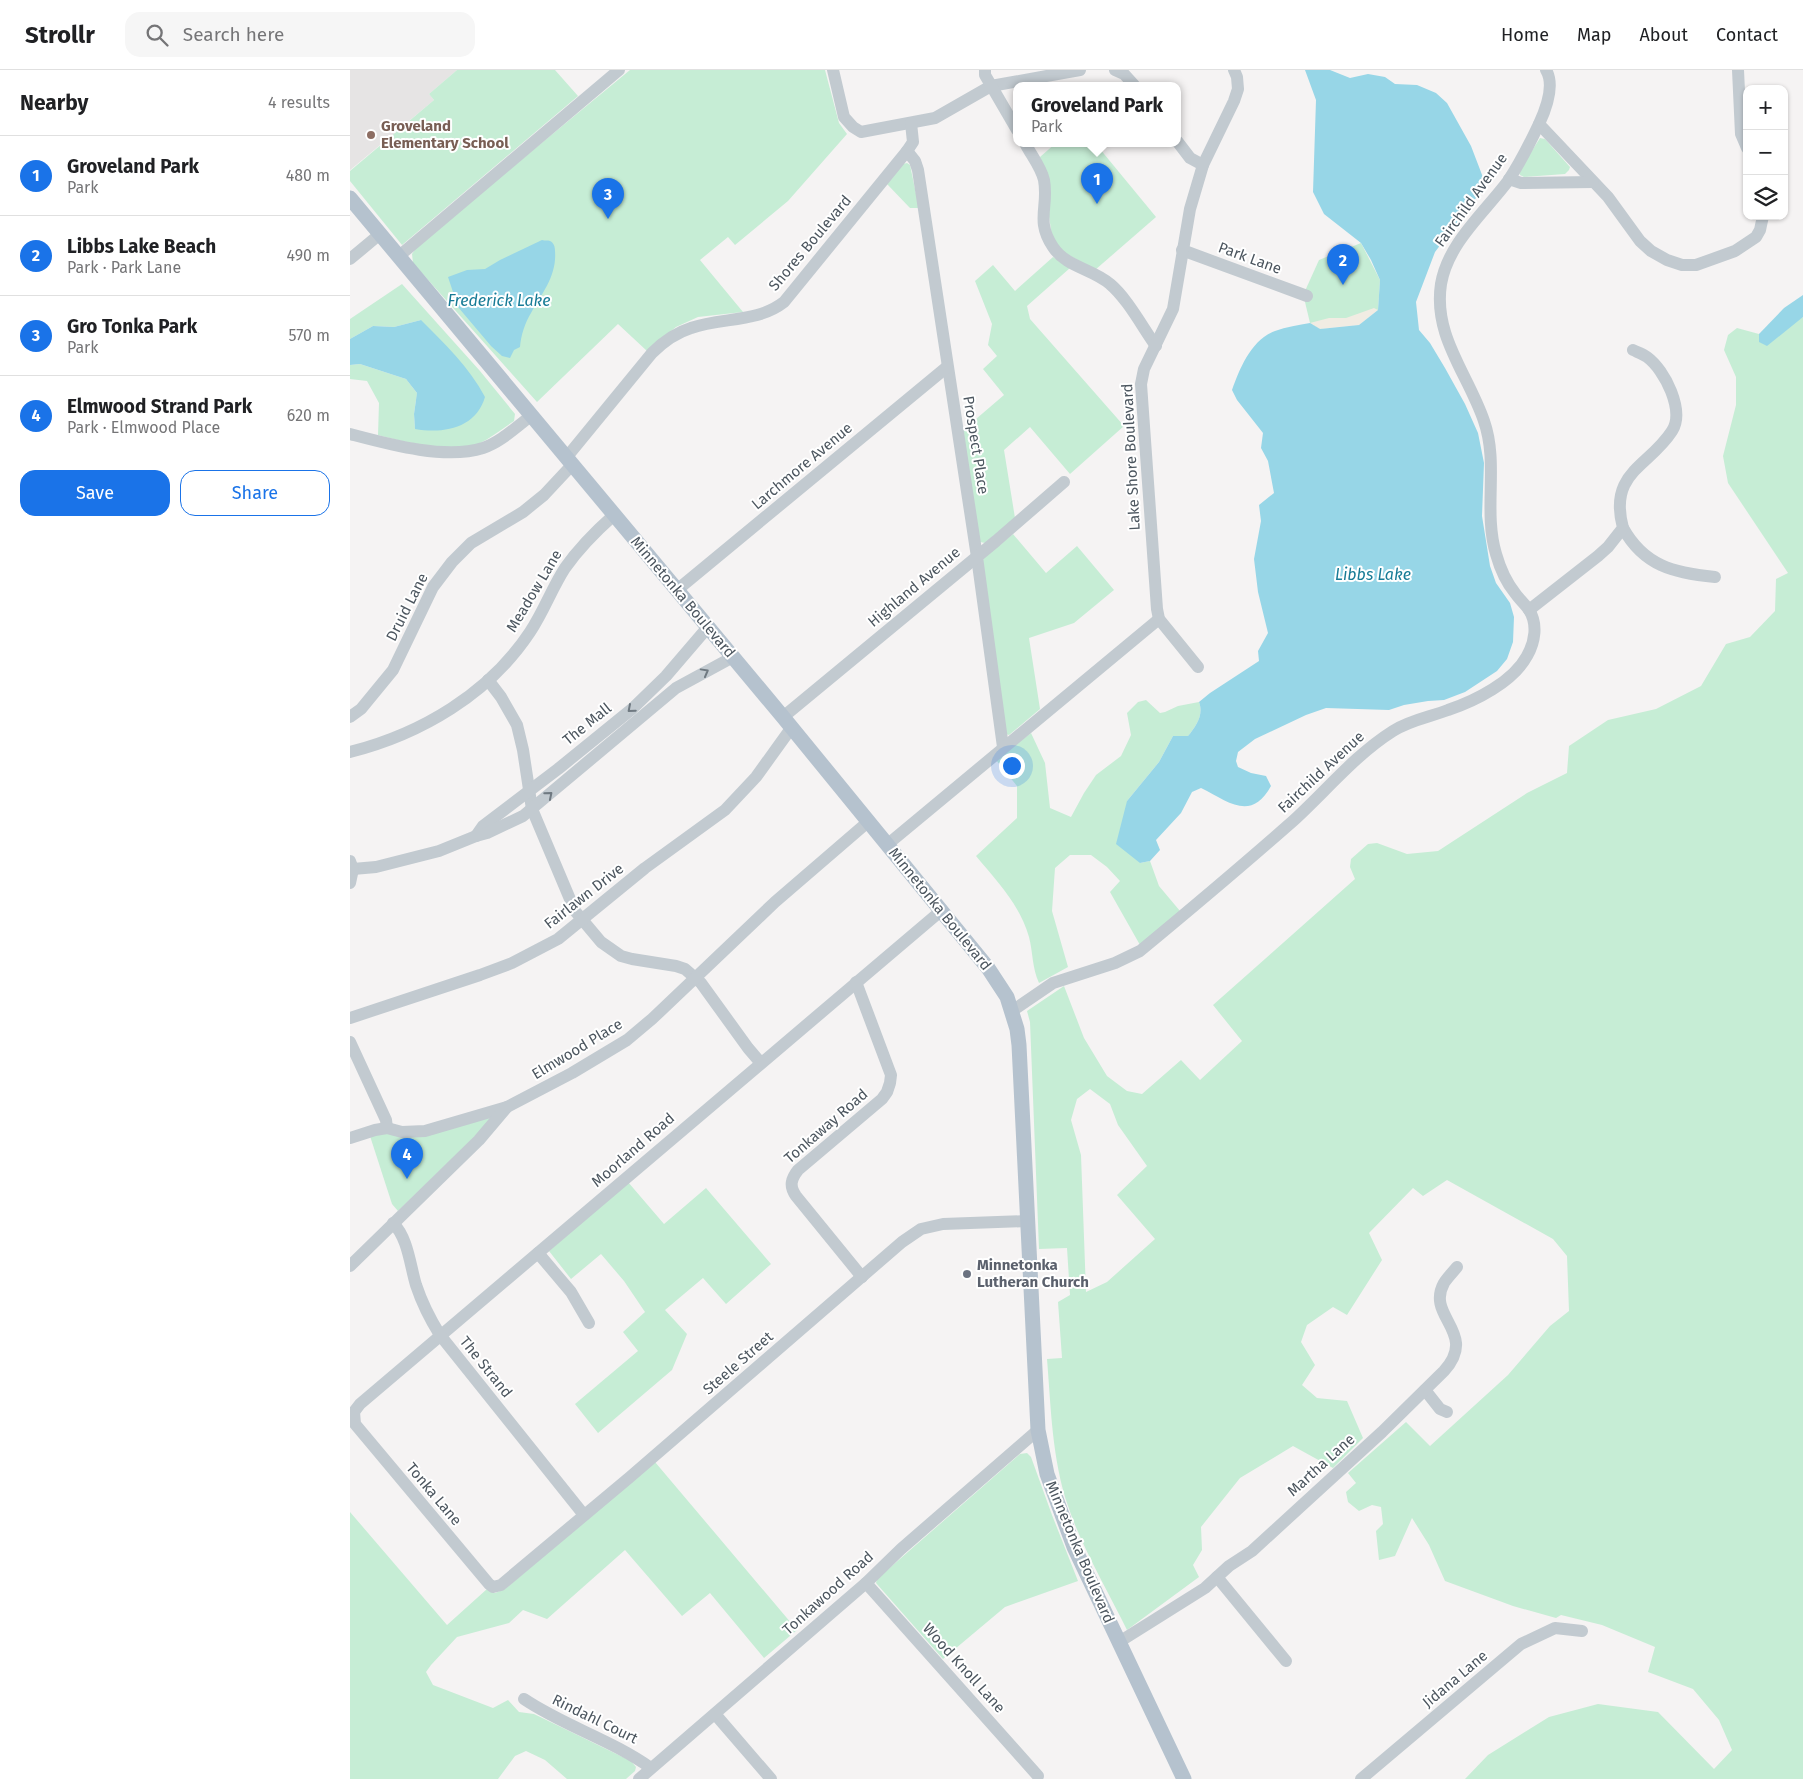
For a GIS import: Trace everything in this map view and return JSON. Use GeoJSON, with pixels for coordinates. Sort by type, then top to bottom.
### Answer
{"type":"FeatureCollection","features":[{"type":"Feature","properties":{"kind":"main road","name":"Minnetonka Boulevard"},"geometry":{"type":"LineString","coordinates":[[350,198],[530,416],[870,821],[1000,984],[1012,1011],[1019,1044],[1038,1430],[1047,1474],[1074,1547],[1182,1779]]}},
{"type":"Feature","properties":{"kind":"street"},"geometry":{"type":"LineString","coordinates":[[399,256],[619,70]]}},
{"type":"Feature","properties":{"kind":"street"},"geometry":{"type":"LineString","coordinates":[[832,70],[844,117],[853,127],[861,132],[934,118],[991,86],[1013,82]]}},
{"type":"Feature","properties":{"kind":"street"},"geometry":{"type":"LineString","coordinates":[[985,70],[985,75],[1013,123]]}},
{"type":"Feature","properties":{"kind":"street"},"geometry":{"type":"LineString","coordinates":[[1013,82],[1080,70]]}},
{"type":"Feature","properties":{"kind":"street"},"geometry":{"type":"LineString","coordinates":[[1115,70],[1124,74],[1131,82]]}},
{"type":"Feature","properties":{"kind":"street","name":"Lake Shore Boulevard"},"geometry":{"type":"LineString","coordinates":[[1159,619],[1148,500],[1141,384],[1144,369],[1173,309],[1190,209],[1203,166],[1238,89],[1234,70]]}},
{"type":"Feature","properties":{"kind":"street","name":"Fairchild Avenue"},"geometry":{"type":"LineString","coordinates":[[1012,1011],[1053,983],[1115,963],[1140,951],[1293,821],[1360,754],[1402,725],[1450,710],[1492,690],[1520,667],[1533,643],[1534,625],[1529,610],[1507,581],[1495,552],[1489,499],[1490,444],[1484,420],[1451,352],[1444,333],[1440,302],[1444,268],[1452,251],[1509,179],[1540,124],[1550,84],[1546,70]]}},
{"type":"Feature","properties":{"kind":"street"},"geometry":{"type":"LineString","coordinates":[[1738,70],[1741,134],[1743,139]]}},
{"type":"Feature","properties":{"kind":"street","name":"Shores Boulevard"},"geometry":{"type":"LineString","coordinates":[[569,462],[652,353],[663,342],[690,328],[763,315],[774,310],[784,302],[907,151],[913,142],[911,123]]}},
{"type":"Feature","properties":{"kind":"street"},"geometry":{"type":"LineString","coordinates":[[1540,124],[1608,197],[1640,241],[1659,256],[1682,265],[1696,265],[1735,251],[1756,237],[1762,220]]}},
{"type":"Feature","properties":{"kind":"street"},"geometry":{"type":"LineString","coordinates":[[1181,146],[1190,158],[1203,166]]}},
{"type":"Feature","properties":{"kind":"street"},"geometry":{"type":"LineString","coordinates":[[1026,147],[1043,176],[1045,193],[1042,223],[1044,231],[1059,256],[1109,283],[1117,291],[1156,346]]}},
{"type":"Feature","properties":{"kind":"street","name":"Prospect Place"},"geometry":{"type":"LineString","coordinates":[[907,151],[915,161],[918,170],[977,557],[1003,747]]}},
{"type":"Feature","properties":{"kind":"street"},"geometry":{"type":"LineString","coordinates":[[1509,179],[1521,183],[1593,182]]}},
{"type":"Feature","properties":{"kind":"street"},"geometry":{"type":"LineString","coordinates":[[350,259],[380,234]]}},
{"type":"Feature","properties":{"kind":"street","name":"Park Lane"},"geometry":{"type":"LineString","coordinates":[[1182,250],[1307,296]]}},
{"type":"Feature","properties":{"kind":"street"},"geometry":{"type":"LineString","coordinates":[[1633,350],[1648,358],[1669,383],[1678,412],[1673,430],[1657,450],[1633,471],[1626,483],[1621,496],[1623,528],[1638,549],[1660,566],[1688,575],[1715,577]]}},
{"type":"Feature","properties":{"kind":"street","name":"Larchmore Avenue"},"geometry":{"type":"LineString","coordinates":[[677,590],[947,366]]}},
{"type":"Feature","properties":{"kind":"street"},"geometry":{"type":"LineString","coordinates":[[350,434],[410,448],[463,452],[484,448],[530,416]]}},
{"type":"Feature","properties":{"kind":"street","name":"Druid Lane"},"geometry":{"type":"LineString","coordinates":[[350,717],[361,709],[394,670],[433,587],[452,562],[471,543],[523,512],[544,494],[569,462]]}},
{"type":"Feature","properties":{"kind":"street","name":"Highland Avenue"},"geometry":{"type":"LineString","coordinates":[[788,722],[1064,482]]}},
{"type":"Feature","properties":{"kind":"street","name":"Meadow Lane"},"geometry":{"type":"LineString","coordinates":[[350,752],[393,739],[436,718],[488,680],[507,661],[529,634],[564,570],[574,556],[614,515]]}},
{"type":"Feature","properties":{"kind":"street"},"geometry":{"type":"LineString","coordinates":[[1529,610],[1598,556],[1623,528]]}},
{"type":"Feature","properties":{"kind":"street"},"geometry":{"type":"LineString","coordinates":[[888,844],[1159,619],[1198,667]]}},
{"type":"Feature","properties":{"kind":"street","name":"The Mall"},"geometry":{"type":"LineString","coordinates":[[476,836],[483,826],[632,709],[666,676],[708,627]]}},
{"type":"Feature","properties":{"kind":"street","name":"The Mall"},"geometry":{"type":"LineString","coordinates":[[352,865],[376,867],[414,858],[486,833],[523,816],[676,688],[734,657]]}},
{"type":"Feature","properties":{"kind":"street"},"geometry":{"type":"LineString","coordinates":[[488,680],[501,697],[517,725],[523,750],[532,809],[571,903],[582,920],[601,942],[621,956],[685,969],[696,978],[760,1062]]}},
{"type":"Feature","properties":{"kind":"street","name":"Fairlawn Drive"},"geometry":{"type":"LineString","coordinates":[[350,1018],[512,963],[558,939],[645,868],[725,810],[756,777],[788,722]]}},
{"type":"Feature","properties":{"kind":"street","name":"Elmwood Place"},"geometry":{"type":"LineString","coordinates":[[350,1266],[478,1140],[507,1107],[586,1065],[627,1040],[652,1019],[776,902],[870,821]]}},
{"type":"Feature","properties":{"kind":"street"},"geometry":{"type":"LineString","coordinates":[[350,883],[352,865]]}},
{"type":"Feature","properties":{"kind":"street","name":"Moorland Road"},"geometry":{"type":"LineString","coordinates":[[354,1420],[354,1412],[360,1404],[760,1062],[942,910]]}},
{"type":"Feature","properties":{"kind":"street","name":"Tonkaway Road"},"geometry":{"type":"LineString","coordinates":[[856,982],[889,1066],[890,1083],[882,1099],[798,1170],[791,1182],[792,1190],[796,1196],[862,1277]]}},
{"type":"Feature","properties":{"kind":"street"},"geometry":{"type":"LineString","coordinates":[[350,1042],[386,1120],[387,1128]]}},
{"type":"Feature","properties":{"kind":"street"},"geometry":{"type":"LineString","coordinates":[[350,1138],[387,1128],[402,1132],[425,1131],[507,1107]]}},
{"type":"Feature","properties":{"kind":"street","name":"Steele Street"},"geometry":{"type":"LineString","coordinates":[[493,1587],[501,1585],[584,1515],[902,1242],[921,1230],[943,1224],[1027,1222]]}},
{"type":"Feature","properties":{"kind":"street","name":"The Strand"},"geometry":{"type":"LineString","coordinates":[[393,1223],[402,1236],[416,1286],[427,1314],[440,1335],[584,1515]]}},
{"type":"Feature","properties":{"kind":"street"},"geometry":{"type":"LineString","coordinates":[[538,1253],[571,1292],[589,1323]]}},
{"type":"Feature","properties":{"kind":"street","name":"Martha Lane"},"geometry":{"type":"LineString","coordinates":[[1119,1642],[1205,1588],[1252,1551],[1369,1444],[1452,1363],[1456,1353],[1457,1342],[1455,1332],[1443,1314],[1441,1294],[1444,1283],[1457,1268]]}},
{"type":"Feature","properties":{"kind":"street"},"geometry":{"type":"LineString","coordinates":[[1425,1390],[1440,1409],[1447,1412]]}},
{"type":"Feature","properties":{"kind":"street","name":"Tonka Lane"},"geometry":{"type":"LineString","coordinates":[[354,1420],[357,1427],[493,1587]]}},
{"type":"Feature","properties":{"kind":"street","name":"Tonkawood Road"},"geometry":{"type":"LineString","coordinates":[[638,1779],[1038,1430]]}},
{"type":"Feature","properties":{"kind":"street"},"geometry":{"type":"LineString","coordinates":[[1217,1577],[1286,1661]]}},
{"type":"Feature","properties":{"kind":"street","name":"Wood Knoll Lane"},"geometry":{"type":"LineString","coordinates":[[866,1582],[1038,1776]]}},
{"type":"Feature","properties":{"kind":"street","name":"Jidana Lane"},"geometry":{"type":"LineString","coordinates":[[1361,1779],[1521,1644],[1555,1628],[1582,1631]]}},
{"type":"Feature","properties":{"kind":"street","name":"Rindahl Court"},"geometry":{"type":"LineString","coordinates":[[524,1699],[541,1710],[632,1754],[651,1768]]}},
{"type":"Feature","properties":{"kind":"street"},"geometry":{"type":"LineString","coordinates":[[714,1714],[771,1779]]}},
{"type":"Feature","properties":{"kind":"shaded area","name":"Groveland Elementary School"},"geometry":{"type":"Polygon","coordinates":[[[350,70],[457,70],[429,94],[434,100],[350,170],[350,70]]]}},
{"type":"Feature","properties":{"kind":"green space"},"geometry":{"type":"Polygon","coordinates":[[[457,70],[555,70],[578,96],[402,245],[350,181],[350,171],[434,100],[429,94],[457,70]]]}},
{"type":"Feature","properties":{"kind":"green space"},"geometry":{"type":"Polygon","coordinates":[[[630,70],[825,70],[839,123],[847,134],[788,201],[735,245],[728,237],[700,260],[743,312],[698,317],[676,327],[647,351],[618,324],[537,402],[413,263],[412,254],[418,245],[630,70]]]}},
{"type":"Feature","properties":{"kind":"green space"},"geometry":{"type":"Polygon","coordinates":[[[1540,138],[1545,139],[1570,167],[1565,174],[1524,177],[1520,175],[1519,171],[1540,138]]]}},
{"type":"Feature","properties":{"kind":"green space"},"geometry":{"type":"Polygon","coordinates":[[[1051,147],[1098,147],[1156,217],[1095,270],[1062,251],[1052,236],[1040,157],[1051,147]]]}},
{"type":"Feature","properties":{"kind":"green space"},"geometry":{"type":"Polygon","coordinates":[[[907,163],[910,165],[919,208],[910,208],[887,184],[903,164],[907,163]]]}},
{"type":"Feature","properties":{"kind":"green space"},"geometry":{"type":"Polygon","coordinates":[[[1361,243],[1380,280],[1378,310],[1320,329],[1310,323],[1305,302],[1305,291],[1319,260],[1361,243]]]}},
{"type":"Feature","properties":{"kind":"green space"},"geometry":{"type":"Polygon","coordinates":[[[1053,257],[1070,268],[1027,306],[1030,319],[1124,426],[1070,474],[1030,427],[1004,450],[1015,518],[985,543],[980,542],[962,431],[1004,395],[983,369],[997,356],[988,345],[992,324],[975,281],[993,265],[1015,291],[1053,257]]]}},
{"type":"Feature","properties":{"kind":"green space"},"geometry":{"type":"Polygon","coordinates":[[[402,284],[480,371],[515,414],[514,421],[478,444],[442,447],[401,441],[378,435],[379,403],[367,381],[350,379],[350,365],[360,364],[406,379],[417,393],[421,320],[394,327],[373,326],[350,339],[350,319],[402,284]],[[417,393],[414,414],[415,429],[417,393]]]}},
{"type":"Feature","properties":{"kind":"green space"},"geometry":{"type":"Polygon","coordinates":[[[1803,317],[1803,1779],[1465,1779],[1488,1755],[1549,1717],[1598,1704],[1658,1712],[1714,1769],[1732,1750],[1719,1720],[1693,1689],[1648,1672],[1655,1647],[1602,1625],[1561,1615],[1556,1618],[1513,1606],[1445,1581],[1429,1545],[1412,1518],[1395,1556],[1379,1560],[1376,1531],[1383,1524],[1381,1507],[1372,1505],[1359,1511],[1348,1502],[1346,1492],[1356,1483],[1348,1473],[1406,1422],[1430,1446],[1508,1375],[1550,1326],[1569,1311],[1567,1256],[1553,1239],[1447,1180],[1423,1196],[1413,1188],[1369,1233],[1382,1260],[1347,1315],[1333,1307],[1307,1325],[1301,1342],[1315,1365],[1302,1385],[1317,1398],[1347,1401],[1363,1438],[1333,1468],[1293,1446],[1240,1478],[1201,1527],[1202,1550],[1193,1565],[1199,1577],[1127,1630],[1074,1522],[1063,1488],[1055,1452],[1047,1359],[1062,1358],[1058,1302],[1070,1295],[1067,1248],[1039,1249],[1030,1022],[1027,1011],[1064,986],[1084,1038],[1107,1076],[1127,1091],[1142,1094],[1181,1060],[1200,1080],[1242,1041],[1213,1005],[1355,879],[1350,867],[1351,859],[1368,844],[1377,843],[1407,854],[1438,851],[1527,793],[1567,773],[1569,746],[1608,720],[1656,709],[1701,686],[1726,644],[1750,637],[1775,611],[1776,579],[1788,573],[1728,483],[1723,456],[1736,405],[1736,377],[1724,350],[1728,335],[1737,328],[1759,334],[1759,342],[1803,317]],[[1090,1089],[1077,1099],[1071,1120],[1081,1155],[1086,1292],[1107,1282],[1155,1239],[1117,1195],[1147,1166],[1118,1125],[1110,1104],[1090,1089]]]}},
{"type":"Feature","properties":{"kind":"green space"},"geometry":{"type":"Polygon","coordinates":[[[1013,534],[1046,573],[1077,546],[1114,590],[1074,623],[1029,638],[1040,709],[1009,735],[1006,734],[982,564],[984,557],[1013,534]]]}},
{"type":"Feature","properties":{"kind":"green space"},"geometry":{"type":"Polygon","coordinates":[[[1146,700],[1160,713],[1178,706],[1199,702],[1201,711],[1196,724],[1188,736],[1173,736],[1159,762],[1127,801],[1140,863],[1150,861],[1159,886],[1180,911],[1140,945],[1110,892],[1120,881],[1107,867],[1091,855],[1070,855],[1055,868],[1052,911],[1068,967],[1039,983],[1035,972],[1029,937],[1020,914],[1007,894],[976,856],[1017,818],[1017,786],[996,760],[1031,733],[1045,763],[1050,808],[1071,817],[1096,775],[1121,756],[1131,735],[1127,713],[1138,702],[1146,700]]]}},
{"type":"Feature","properties":{"kind":"green space"},"geometry":{"type":"Polygon","coordinates":[[[495,1117],[398,1211],[392,1204],[370,1136],[495,1117]]]}},
{"type":"Feature","properties":{"kind":"green space"},"geometry":{"type":"Polygon","coordinates":[[[628,1182],[664,1224],[706,1188],[771,1264],[726,1304],[703,1278],[665,1310],[687,1334],[672,1370],[598,1433],[575,1404],[638,1351],[623,1332],[645,1312],[624,1281],[601,1254],[571,1279],[549,1251],[628,1182]]]}},
{"type":"Feature","properties":{"kind":"green space"},"geometry":{"type":"Polygon","coordinates":[[[1027,1453],[1031,1457],[1078,1581],[1005,1607],[943,1659],[876,1583],[877,1579],[1020,1454],[1027,1453]]]}},
{"type":"Feature","properties":{"kind":"green space"},"geometry":{"type":"Polygon","coordinates":[[[655,1462],[797,1630],[764,1658],[710,1593],[682,1616],[625,1550],[547,1619],[523,1610],[509,1623],[457,1637],[426,1672],[433,1685],[493,1708],[508,1700],[519,1712],[534,1714],[631,1761],[636,1767],[635,1771],[626,1779],[567,1779],[545,1760],[526,1751],[515,1756],[498,1779],[350,1779],[350,1512],[447,1625],[487,1589],[495,1593],[505,1589],[655,1462]]]}},
{"type":"Feature","properties":{"kind":"sand"},"geometry":{"type":"Polygon","coordinates":[[[1374,308],[1378,310],[1359,325],[1320,329],[1310,323],[1329,318],[1346,318],[1374,308]]]}},
{"type":"Feature","properties":{"kind":"water","name":"Libbs Lake"},"geometry":{"type":"Polygon","coordinates":[[[1305,70],[1330,70],[1350,78],[1368,74],[1385,77],[1395,84],[1417,85],[1436,93],[1447,103],[1471,146],[1484,180],[1479,194],[1435,252],[1416,302],[1419,330],[1430,343],[1445,368],[1465,404],[1478,433],[1484,463],[1482,516],[1490,566],[1496,583],[1510,603],[1514,617],[1513,642],[1507,659],[1497,671],[1465,692],[1444,700],[1404,705],[1389,710],[1326,708],[1306,715],[1255,739],[1238,752],[1236,761],[1238,767],[1251,773],[1266,776],[1271,786],[1263,797],[1256,803],[1239,806],[1201,788],[1192,792],[1181,813],[1156,840],[1160,850],[1150,861],[1140,863],[1116,844],[1127,801],[1159,762],[1173,736],[1188,736],[1191,732],[1200,716],[1199,702],[1259,661],[1258,651],[1268,633],[1258,592],[1254,559],[1261,521],[1259,505],[1274,493],[1268,461],[1261,448],[1263,433],[1237,400],[1232,390],[1239,373],[1259,341],[1275,331],[1310,323],[1320,329],[1359,325],[1378,310],[1380,280],[1371,260],[1361,243],[1324,214],[1313,192],[1316,100],[1305,70]]]}},
{"type":"Feature","properties":{"kind":"water","name":"Frederick Lake"},"geometry":{"type":"Polygon","coordinates":[[[542,240],[550,241],[554,247],[554,268],[544,291],[527,321],[520,347],[514,350],[510,358],[502,356],[491,346],[458,307],[448,277],[467,270],[485,269],[542,240]]]}},
{"type":"Feature","properties":{"kind":"water"},"geometry":{"type":"Polygon","coordinates":[[[1803,295],[1803,317],[1767,346],[1759,342],[1759,334],[1784,308],[1803,295]]]}},
{"type":"Feature","properties":{"kind":"water"},"geometry":{"type":"Polygon","coordinates":[[[421,320],[464,366],[485,397],[481,407],[474,416],[467,422],[448,429],[415,429],[414,414],[417,393],[406,379],[360,364],[350,365],[350,339],[373,326],[394,327],[421,320]]]}},
{"type":"Feature","properties":{"kind":"place","name":"Groveland Elementary School"},"geometry":{"type":"Point","coordinates":[371,135]}},
{"type":"Feature","properties":{"kind":"place","name":"Groveland Park"},"geometry":{"type":"Point","coordinates":[1097,204]}},
{"type":"Feature","properties":{"kind":"place","name":"Gro Tonka Park"},"geometry":{"type":"Point","coordinates":[608,219]}},
{"type":"Feature","properties":{"kind":"place","name":"Libbs Lake Beach"},"geometry":{"type":"Point","coordinates":[1343,285]}},
{"type":"Feature","properties":{"kind":"place","name":"Elmwood Strand Park"},"geometry":{"type":"Point","coordinates":[407,1179]}},
{"type":"Feature","properties":{"kind":"place","name":"Minnetonka Lutheran Church"},"geometry":{"type":"Point","coordinates":[967,1274]}}]}
